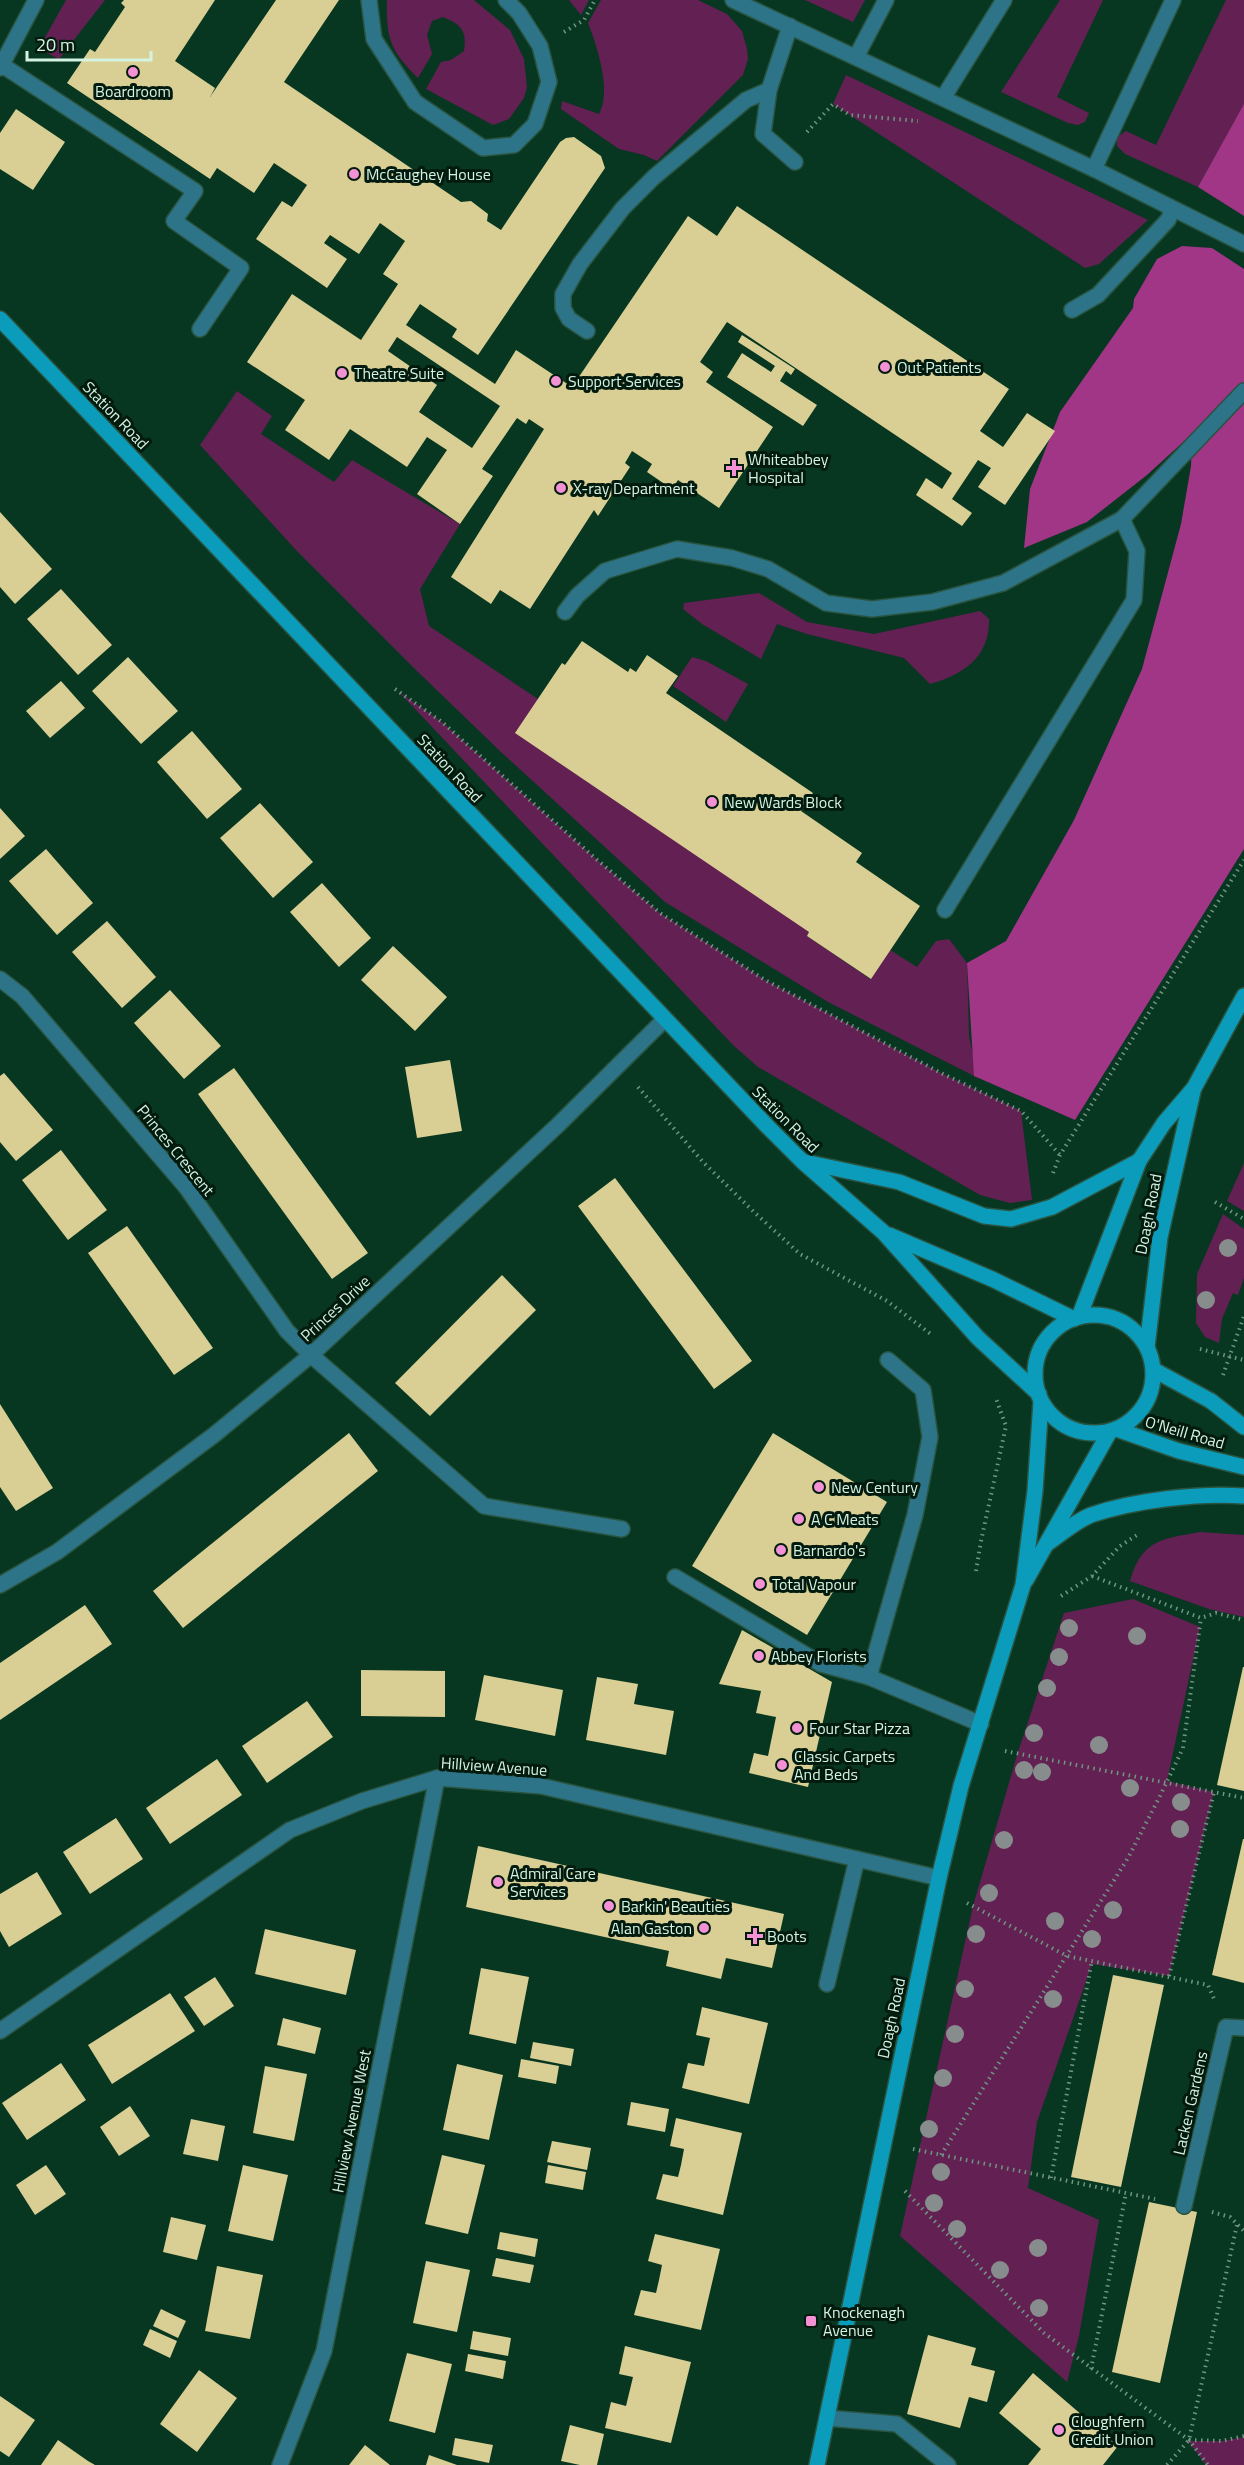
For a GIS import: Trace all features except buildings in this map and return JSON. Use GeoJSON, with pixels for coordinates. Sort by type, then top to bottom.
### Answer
{"type":"FeatureCollection","features":[{"type":"Feature","properties":{"kind":"main road","name":"Station Road"},"geometry":{"type":"LineString","coordinates":[[0,319],[664,1020],[802,1161],[883,1232],[978,1338],[1040,1397]]}},
{"type":"Feature","properties":{"kind":"main road","name":"Doagh Road"},"geometry":{"type":"LineString","coordinates":[[1076,1318],[1139,1161],[1164,1123],[1194,1088],[1244,996]]}},
{"type":"Feature","properties":{"kind":"main road","name":"Doagh Road"},"geometry":{"type":"LineString","coordinates":[[1147,1347],[1160,1236],[1194,1088]]}},
{"type":"Feature","properties":{"kind":"main road"},"geometry":{"type":"LineString","coordinates":[[802,1161],[899,1182],[984,1216],[1011,1219],[1052,1207],[1139,1161]]}},
{"type":"Feature","properties":{"kind":"main road","name":"Station Road"},"geometry":{"type":"LineString","coordinates":[[883,1232],[1076,1318]]}},
{"type":"Feature","properties":{"kind":"main road"},"geometry":{"type":"LineString","coordinates":[[1099,1315],[1118,1320],[1135,1331],[1147,1347],[1154,1370],[1152,1389],[1144,1406],[1132,1420],[1113,1430],[1094,1433],[1078,1431],[1063,1425],[1050,1414],[1040,1397],[1035,1376],[1037,1358],[1045,1341],[1058,1327],[1076,1318],[1099,1315]]}},
{"type":"Feature","properties":{"kind":"main road","name":"O'Neill Road"},"geometry":{"type":"LineString","coordinates":[[1154,1370],[1211,1401],[1244,1427]]}},
{"type":"Feature","properties":{"kind":"main road","name":"Doagh Road"},"geometry":{"type":"LineString","coordinates":[[817,2465],[939,1878],[961,1786],[1023,1585],[1035,1491],[1040,1397]]}},
{"type":"Feature","properties":{"kind":"main road","name":"Doagh Road"},"geometry":{"type":"LineString","coordinates":[[1023,1585],[1113,1430]]}},
{"type":"Feature","properties":{"kind":"main road","name":"O'Neill Road"},"geometry":{"type":"LineString","coordinates":[[1113,1430],[1179,1451],[1244,1467]]}},
{"type":"Feature","properties":{"kind":"main road"},"geometry":{"type":"LineString","coordinates":[[1048,1543],[1089,1516],[1121,1508],[1212,1496],[1244,1496]]}},
{"type":"Feature","properties":{"kind":"street"},"geometry":{"type":"LineString","coordinates":[[36,0],[1,67],[195,191],[174,221],[241,268],[200,328]]}},
{"type":"Feature","properties":{"kind":"street"},"geometry":{"type":"LineString","coordinates":[[369,0],[374,39],[415,102],[483,148],[514,145],[535,124],[549,82],[540,46],[519,13],[506,0]]}},
{"type":"Feature","properties":{"kind":"street"},"geometry":{"type":"LineString","coordinates":[[733,0],[1094,169],[1244,244]]}},
{"type":"Feature","properties":{"kind":"street"},"geometry":{"type":"LineString","coordinates":[[856,57],[886,0]]}},
{"type":"Feature","properties":{"kind":"street"},"geometry":{"type":"LineString","coordinates":[[943,98],[1004,0]]}},
{"type":"Feature","properties":{"kind":"street"},"geometry":{"type":"LineString","coordinates":[[1094,169],[1173,0]]}},
{"type":"Feature","properties":{"kind":"street"},"geometry":{"type":"LineString","coordinates":[[790,26],[769,90],[763,134],[791,159]]}},
{"type":"Feature","properties":{"kind":"street"},"geometry":{"type":"LineString","coordinates":[[587,331],[569,319],[563,308],[563,294],[580,264],[616,217],[654,177],[746,100],[769,90]]}},
{"type":"Feature","properties":{"kind":"street"},"geometry":{"type":"LineString","coordinates":[[1072,310],[1098,295],[1168,220],[1173,209]]}},
{"type":"Feature","properties":{"kind":"street"},"geometry":{"type":"LineString","coordinates":[[565,612],[577,596],[605,571],[677,549],[732,558],[768,569],[826,603],[873,609],[932,602],[1003,583],[1122,519],[1244,391]]}},
{"type":"Feature","properties":{"kind":"street"},"geometry":{"type":"LineString","coordinates":[[945,910],[1134,600],[1137,551],[1122,519]]}},
{"type":"Feature","properties":{"kind":"street","name":"Princes Crescent"},"geometry":{"type":"LineString","coordinates":[[0,980],[22,996],[186,1187],[287,1331],[311,1355],[484,1506],[622,1529]]}},
{"type":"Feature","properties":{"kind":"street","name":"Princes Drive"},"geometry":{"type":"LineString","coordinates":[[0,1585],[57,1552],[214,1435],[311,1355],[620,1065],[664,1020]]}},
{"type":"Feature","properties":{"kind":"street"},"geometry":{"type":"LineString","coordinates":[[869,1677],[915,1515],[930,1437],[923,1390],[888,1360]]}},
{"type":"Feature","properties":{"kind":"street"},"geometry":{"type":"LineString","coordinates":[[675,1577],[821,1664],[869,1677],[981,1724]]}},
{"type":"Feature","properties":{"kind":"street","name":"Hillview Avenue"},"geometry":{"type":"LineString","coordinates":[[0,2031],[290,1830],[362,1801],[437,1778],[541,1786],[939,1878]]}},
{"type":"Feature","properties":{"kind":"street","name":"Hillview Avenue West"},"geometry":{"type":"LineString","coordinates":[[280,2465],[324,2351],[437,1778]]}},
{"type":"Feature","properties":{"kind":"street"},"geometry":{"type":"LineString","coordinates":[[827,1984],[857,1859]]}},
{"type":"Feature","properties":{"kind":"street"},"geometry":{"type":"LineString","coordinates":[[1226,2027],[1244,2028]]}},
{"type":"Feature","properties":{"kind":"street","name":"Lacken Gardens"},"geometry":{"type":"LineString","coordinates":[[1184,2206],[1226,2027]]}},
{"type":"Feature","properties":{"kind":"street"},"geometry":{"type":"LineString","coordinates":[[827,2418],[897,2424],[948,2465]]}},
{"type":"Feature","properties":{"kind":"path"},"geometry":{"type":"LineString","coordinates":[[540,46],[584,20],[595,0]]}},
{"type":"Feature","properties":{"kind":"path"},"geometry":{"type":"LineString","coordinates":[[791,159],[832,104],[850,115],[921,122],[935,119],[943,98]]}},
{"type":"Feature","properties":{"kind":"path"},"geometry":{"type":"LineString","coordinates":[[389,685],[442,722],[660,913],[765,980],[941,1073],[1021,1111],[1060,1155]]}},
{"type":"Feature","properties":{"kind":"path"},"geometry":{"type":"LineString","coordinates":[[1052,1207],[1053,1170],[1060,1155],[1244,860]]}},
{"type":"Feature","properties":{"kind":"path"},"geometry":{"type":"LineString","coordinates":[[620,1065],[703,1162],[754,1213],[800,1254],[887,1301],[940,1341]]}},
{"type":"Feature","properties":{"kind":"path"},"geometry":{"type":"LineString","coordinates":[[1215,1202],[1244,1219]]}},
{"type":"Feature","properties":{"kind":"path"},"geometry":{"type":"LineString","coordinates":[[1220,1380],[1244,1316]]}},
{"type":"Feature","properties":{"kind":"path"},"geometry":{"type":"LineString","coordinates":[[1200,1349],[1244,1360]]}},
{"type":"Feature","properties":{"kind":"path"},"geometry":{"type":"LineString","coordinates":[[976,1571],[1006,1426],[996,1397],[990,1389]]}},
{"type":"Feature","properties":{"kind":"path"},"geometry":{"type":"LineString","coordinates":[[1061,1596],[1092,1576],[1120,1546],[1138,1534]]}},
{"type":"Feature","properties":{"kind":"path"},"geometry":{"type":"LineString","coordinates":[[1092,1576],[1201,1618],[1216,1613],[1244,1620]]}},
{"type":"Feature","properties":{"kind":"path"},"geometry":{"type":"LineString","coordinates":[[941,2155],[1128,1858],[1167,1782],[1183,1748],[1201,1618]]}},
{"type":"Feature","properties":{"kind":"path"},"geometry":{"type":"LineString","coordinates":[[1005,1751],[1244,1798]]}},
{"type":"Feature","properties":{"kind":"path"},"geometry":{"type":"LineString","coordinates":[[1169,1976],[1214,1792]]}},
{"type":"Feature","properties":{"kind":"path"},"geometry":{"type":"LineString","coordinates":[[967,1902],[1066,1956],[1208,1984],[1226,2027]]}},
{"type":"Feature","properties":{"kind":"path"},"geometry":{"type":"LineString","coordinates":[[1051,2178],[1092,1960]]}},
{"type":"Feature","properties":{"kind":"path"},"geometry":{"type":"LineString","coordinates":[[911,2149],[1146,2198]]}},
{"type":"Feature","properties":{"kind":"path"},"geometry":{"type":"LineString","coordinates":[[902,2188],[1044,2333],[1189,2440],[1208,2465]]}},
{"type":"Feature","properties":{"kind":"path"},"geometry":{"type":"LineString","coordinates":[[1091,2369],[1126,2193]]}},
{"type":"Feature","properties":{"kind":"path"},"geometry":{"type":"LineString","coordinates":[[1167,2465],[1189,2440],[1237,2225]]}},
{"type":"Feature","properties":{"kind":"path"},"geometry":{"type":"LineString","coordinates":[[1189,2440],[1222,2441],[1244,2436]]}},
{"type":"Feature","properties":{"kind":"shaded area"},"geometry":{"type":"Polygon","coordinates":[[[66,0],[105,0],[59,59],[45,52],[43,41],[66,0]]]}},
{"type":"Feature","properties":{"kind":"shaded area"},"geometry":{"type":"Polygon","coordinates":[[[387,0],[474,0],[510,30],[524,59],[527,87],[524,98],[509,119],[493,125],[426,89],[441,62],[451,60],[464,51],[464,34],[459,26],[443,17],[432,21],[427,35],[432,54],[418,78],[401,59],[392,43],[387,25],[387,0]]]}},
{"type":"Feature","properties":{"kind":"shaded area"},"geometry":{"type":"Polygon","coordinates":[[[569,0],[589,0],[581,15],[569,0]]]}},
{"type":"Feature","properties":{"kind":"shaded area"},"geometry":{"type":"Polygon","coordinates":[[[601,0],[698,0],[727,14],[742,31],[748,59],[743,75],[657,161],[644,155],[619,149],[561,109],[562,101],[599,114],[603,104],[602,68],[588,23],[601,0]]]}},
{"type":"Feature","properties":{"kind":"shaded area"},"geometry":{"type":"Polygon","coordinates":[[[805,0],[865,0],[853,22],[805,0]]]}},
{"type":"Feature","properties":{"kind":"shaded area"},"geometry":{"type":"Polygon","coordinates":[[[1060,0],[1103,0],[1057,97],[1089,113],[1085,122],[1078,125],[1068,123],[1001,92],[1060,0]]]}},
{"type":"Feature","properties":{"kind":"shaded area"},"geometry":{"type":"Polygon","coordinates":[[[1226,0],[1244,0],[1244,105],[1198,187],[1125,154],[1117,146],[1117,137],[1126,131],[1156,145],[1226,0]]]}},
{"type":"Feature","properties":{"kind":"shaded area"},"geometry":{"type":"Polygon","coordinates":[[[846,75],[1148,220],[1099,264],[1085,268],[833,104],[846,75]]]}},
{"type":"Feature","properties":{"kind":"shaded area"},"geometry":{"type":"Polygon","coordinates":[[[1244,104],[1244,216],[1198,187],[1244,104]]]}},
{"type":"Feature","properties":{"kind":"shaded area"},"geometry":{"type":"Polygon","coordinates":[[[1182,246],[1212,248],[1244,269],[1244,849],[1075,1120],[974,1076],[967,963],[1006,941],[1074,820],[1142,669],[1181,524],[1191,466],[1192,434],[1147,475],[1087,522],[1024,548],[1030,489],[1060,412],[1133,308],[1134,299],[1157,259],[1182,246]]]}},
{"type":"Feature","properties":{"kind":"shaded area"},"geometry":{"type":"Polygon","coordinates":[[[237,391],[272,416],[261,434],[334,482],[352,460],[460,524],[420,589],[429,626],[538,699],[809,932],[807,936],[870,979],[890,950],[917,967],[936,941],[949,939],[967,963],[969,1036],[978,1078],[828,1002],[665,902],[501,752],[296,550],[200,445],[237,391]]]}},
{"type":"Feature","properties":{"kind":"shaded area"},"geometry":{"type":"Polygon","coordinates":[[[759,593],[807,622],[874,634],[980,611],[989,619],[988,632],[985,644],[972,662],[953,675],[930,684],[904,658],[807,634],[777,624],[761,659],[702,624],[683,609],[684,603],[759,593]]]}},
{"type":"Feature","properties":{"kind":"shaded area"},"geometry":{"type":"Polygon","coordinates":[[[692,657],[706,661],[748,684],[726,722],[673,686],[692,657]]]}},
{"type":"Feature","properties":{"kind":"shaded area"},"geometry":{"type":"Polygon","coordinates":[[[398,691],[442,722],[660,913],[765,980],[941,1073],[1021,1111],[1032,1200],[1010,1203],[980,1195],[758,1067],[734,1046],[398,691]]]}},
{"type":"Feature","properties":{"kind":"shaded area"},"geometry":{"type":"Polygon","coordinates":[[[1244,1163],[1244,1211],[1227,1201],[1244,1163]]]}},
{"type":"Feature","properties":{"kind":"shaded area"},"geometry":{"type":"Polygon","coordinates":[[[1223,1214],[1244,1229],[1244,1278],[1238,1295],[1233,1293],[1222,1319],[1219,1343],[1205,1337],[1196,1323],[1197,1274],[1223,1214]]]}},
{"type":"Feature","properties":{"kind":"shaded area"},"geometry":{"type":"Polygon","coordinates":[[[1200,1532],[1244,1535],[1244,1617],[1209,1609],[1130,1581],[1141,1557],[1155,1543],[1200,1532]]]}},
{"type":"Feature","properties":{"kind":"shaded area"},"geometry":{"type":"Polygon","coordinates":[[[1133,1599],[1200,1627],[1167,1781],[1214,1792],[1169,1976],[1092,1964],[1037,2122],[1028,2188],[1099,2220],[1079,2336],[1067,2382],[900,2236],[973,1906],[1018,1752],[1064,1613],[1133,1599]]]}},
{"type":"Feature","properties":{"kind":"shaded area"},"geometry":{"type":"Polygon","coordinates":[[[1244,2437],[1244,2465],[1206,2465],[1188,2441],[1222,2441],[1244,2437]]]}},
{"type":"Feature","properties":{"kind":"place","name":"Boardroom"},"geometry":{"type":"Point","coordinates":[133,72]}},
{"type":"Feature","properties":{"kind":"place","name":"McCaughey House"},"geometry":{"type":"Point","coordinates":[354,174]}},
{"type":"Feature","properties":{"kind":"place","name":"Out Patients"},"geometry":{"type":"Point","coordinates":[885,367]}},
{"type":"Feature","properties":{"kind":"place","name":"Theatre Suite"},"geometry":{"type":"Point","coordinates":[342,373]}},
{"type":"Feature","properties":{"kind":"place","name":"Support Services"},"geometry":{"type":"Point","coordinates":[556,381]}},
{"type":"Feature","properties":{"kind":"place","name":"Whiteabbey Hospital"},"geometry":{"type":"Point","coordinates":[734,468]}},
{"type":"Feature","properties":{"kind":"place","name":"X-ray Department"},"geometry":{"type":"Point","coordinates":[561,488]}},
{"type":"Feature","properties":{"kind":"place","name":"New Wards Block"},"geometry":{"type":"Point","coordinates":[712,802]}},
{"type":"Feature","properties":{"kind":"place","name":"New Century"},"geometry":{"type":"Point","coordinates":[819,1487]}},
{"type":"Feature","properties":{"kind":"place","name":"A C Meats"},"geometry":{"type":"Point","coordinates":[799,1519]}},
{"type":"Feature","properties":{"kind":"place","name":"Barnardo's"},"geometry":{"type":"Point","coordinates":[781,1550]}},
{"type":"Feature","properties":{"kind":"place","name":"Total Vapour"},"geometry":{"type":"Point","coordinates":[760,1584]}},
{"type":"Feature","properties":{"kind":"place","name":"Abbey Florists"},"geometry":{"type":"Point","coordinates":[759,1656]}},
{"type":"Feature","properties":{"kind":"place","name":"Four Star Pizza"},"geometry":{"type":"Point","coordinates":[797,1728]}},
{"type":"Feature","properties":{"kind":"place","name":"Classic Carpets And Beds"},"geometry":{"type":"Point","coordinates":[782,1765]}},
{"type":"Feature","properties":{"kind":"place","name":"Admiral Care Services"},"geometry":{"type":"Point","coordinates":[498,1882]}},
{"type":"Feature","properties":{"kind":"place","name":"Barkin' Beauties"},"geometry":{"type":"Point","coordinates":[609,1906]}},
{"type":"Feature","properties":{"kind":"place","name":"Alan Gaston"},"geometry":{"type":"Point","coordinates":[704,1928]}},
{"type":"Feature","properties":{"kind":"place","name":"Boots"},"geometry":{"type":"Point","coordinates":[755,1936]}},
{"type":"Feature","properties":{"kind":"place","name":"Knockenagh Avenue"},"geometry":{"type":"Point","coordinates":[811,2321]}},
{"type":"Feature","properties":{"kind":"place","name":"Cloughfern Credit Union"},"geometry":{"type":"Point","coordinates":[1059,2430]}}]}
